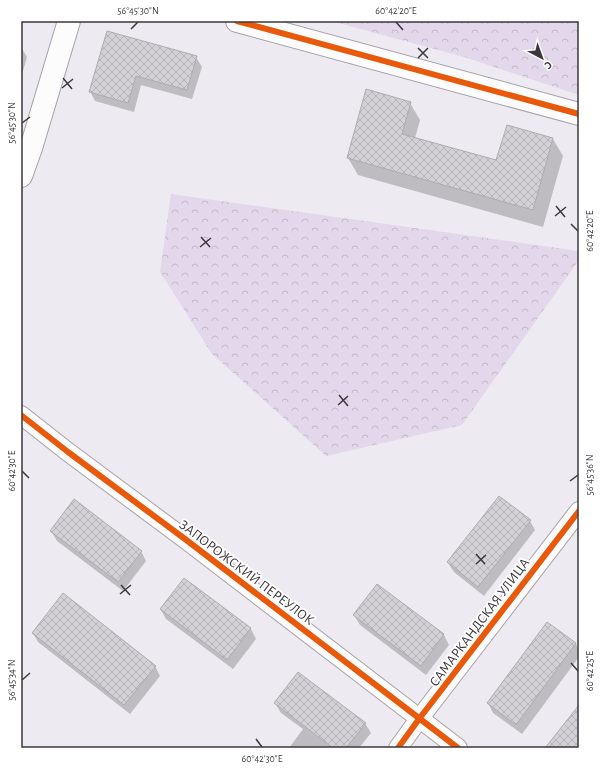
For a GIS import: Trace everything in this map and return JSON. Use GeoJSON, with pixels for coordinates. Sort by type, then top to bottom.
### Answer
{"type":"FeatureCollection","features":[{"type":"Feature","properties":{"kind":"street"},"geometry":{"type":"LineString","coordinates":[[21,176],[38,126],[69,21]]}},
{"type":"Feature","properties":{"kind":"street"},"geometry":{"type":"LineString","coordinates":[[237,21],[579,114]]}},
{"type":"Feature","properties":{"kind":"street","name":"ЗАПОРОЖСКИЙ ПЕРЕУЛОК"},"geometry":{"type":"LineString","coordinates":[[21,415],[458,748]]}},
{"type":"Feature","properties":{"kind":"street","name":"САМАРКАНДСКАЯ УЛИЦА"},"geometry":{"type":"LineString","coordinates":[[398,748],[579,511]]}},
{"type":"Feature","properties":{"kind":"green space"},"geometry":{"type":"Polygon","coordinates":[[[331,21],[579,21],[579,95],[464,57],[331,21]]]}},
{"type":"Feature","properties":{"kind":"green space"},"geometry":{"type":"Polygon","coordinates":[[[171,194],[579,251],[579,260],[462,425],[326,456],[212,354],[160,272],[171,194]]]}},
{"type":"Feature","properties":{"kind":"building"},"geometry":{"type":"Polygon","coordinates":[[[107,31],[197,56],[187,90],[136,76],[128,103],[89,92],[107,31]]]}},
{"type":"Feature","properties":{"kind":"building"},"geometry":{"type":"Polygon","coordinates":[[[366,89],[411,102],[402,134],[496,160],[507,125],[553,138],[533,210],[347,158],[366,89]]]}},
{"type":"Feature","properties":{"kind":"building"},"geometry":{"type":"Polygon","coordinates":[[[499,496],[531,520],[478,587],[447,562],[499,496]]]}},
{"type":"Feature","properties":{"kind":"building"},"geometry":{"type":"Polygon","coordinates":[[[74,499],[142,551],[118,582],[50,531],[74,499]]]}},
{"type":"Feature","properties":{"kind":"building"},"geometry":{"type":"Polygon","coordinates":[[[184,578],[251,628],[227,660],[160,609],[184,578]]]}},
{"type":"Feature","properties":{"kind":"building"},"geometry":{"type":"Polygon","coordinates":[[[377,584],[444,634],[421,666],[353,615],[377,584]]]}},
{"type":"Feature","properties":{"kind":"building"},"geometry":{"type":"Polygon","coordinates":[[[63,593],[156,666],[124,705],[32,633],[63,593]]]}},
{"type":"Feature","properties":{"kind":"building"},"geometry":{"type":"Polygon","coordinates":[[[547,622],[576,643],[516,725],[487,703],[547,622]]]}},
{"type":"Feature","properties":{"kind":"building"},"geometry":{"type":"Polygon","coordinates":[[[298,672],[366,723],[346,748],[333,748],[274,703],[298,672]]]}},
{"type":"Feature","properties":{"kind":"building"},"geometry":{"type":"Polygon","coordinates":[[[579,705],[579,748],[545,748],[579,705]]]}},
{"type":"Feature","properties":{"kind":"cycle path"},"geometry":{"type":"LineString","coordinates":[[237,21],[579,114]]}},
{"type":"Feature","properties":{"kind":"cycle path"},"geometry":{"type":"LineString","coordinates":[[21,415],[458,748]]}},
{"type":"Feature","properties":{"kind":"cycle path"},"geometry":{"type":"LineString","coordinates":[[398,748],[579,511]]}}]}
